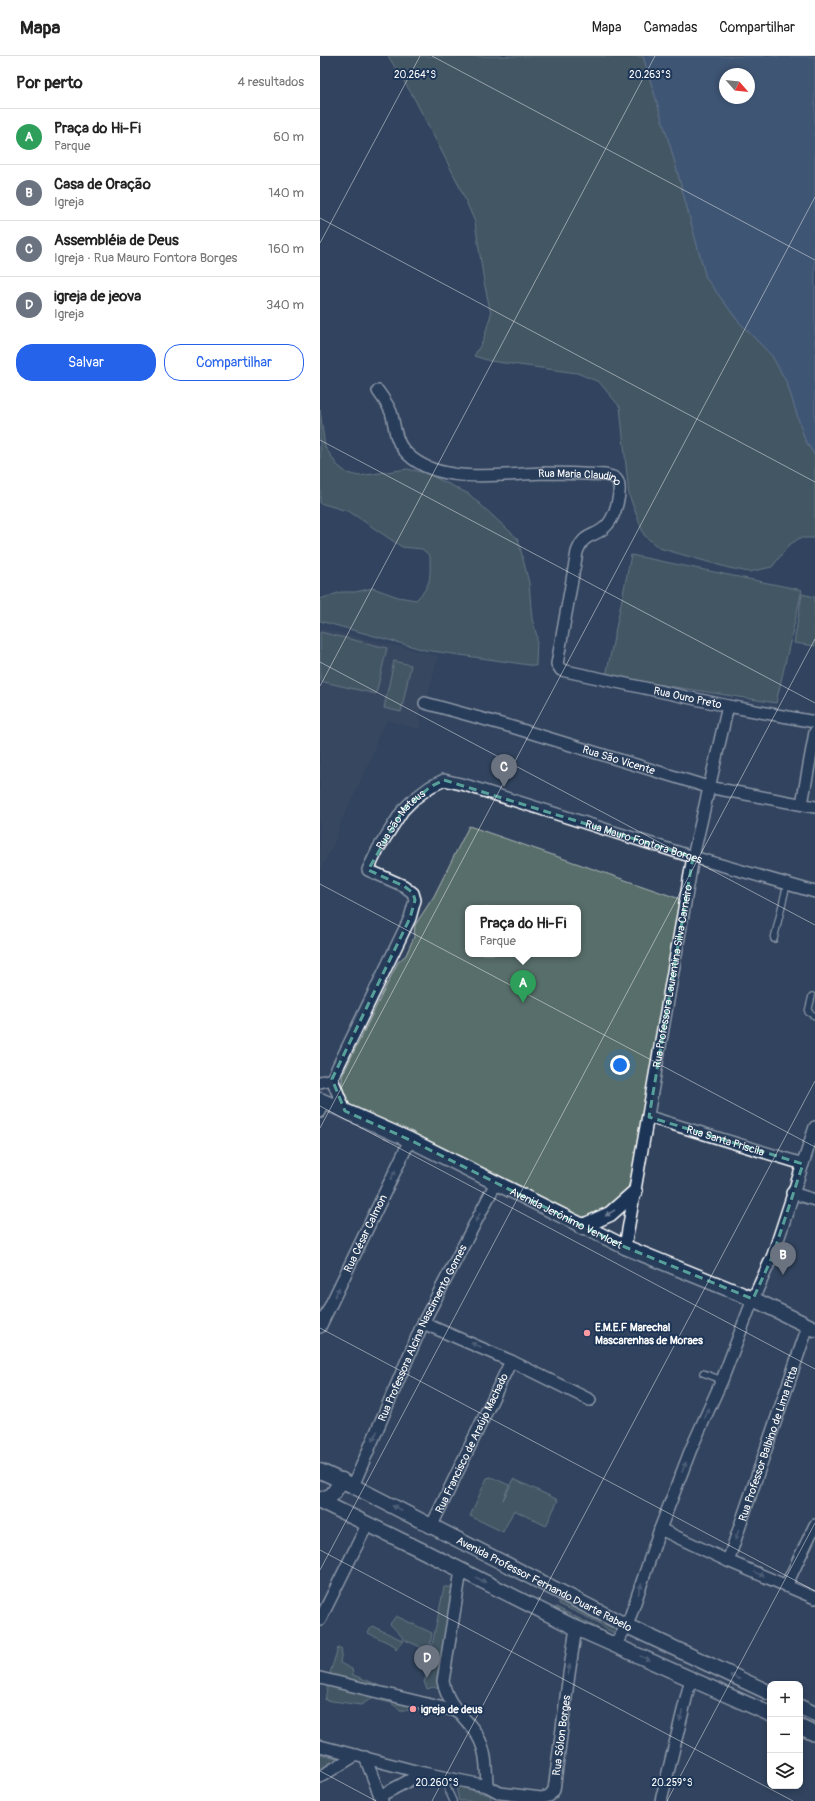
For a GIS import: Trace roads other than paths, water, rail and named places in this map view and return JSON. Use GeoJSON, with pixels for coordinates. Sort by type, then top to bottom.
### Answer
{"type":"FeatureCollection","features":[{"type":"Feature","properties":{"kind":"street","name":"Rua Maria Claudino"},"geometry":{"type":"LineString","coordinates":[[378,391],[391,413],[396,436],[403,450],[422,464],[438,471],[486,476],[544,473],[605,475],[613,477],[618,482],[619,491],[614,515],[602,530],[584,539],[576,552],[557,664],[561,670]]}},
{"type":"Feature","properties":{"kind":"street","name":"Rua Ouro Preto"},"geometry":{"type":"LineString","coordinates":[[561,670],[728,706],[815,722]]}},
{"type":"Feature","properties":{"kind":"street","name":"Rua São Vicente"},"geometry":{"type":"LineString","coordinates":[[425,703],[512,726],[708,787],[815,807]]}},
{"type":"Feature","properties":{"kind":"street","name":"Rua Professora Laurentina Silva Carneiro"},"geometry":{"type":"LineString","coordinates":[[625,1248],[693,857],[728,706]]}},
{"type":"Feature","properties":{"kind":"street"},"geometry":{"type":"LineString","coordinates":[[802,804],[815,732]]}},
{"type":"Feature","properties":{"kind":"street","name":"Rua Mauro Fontora Borges"},"geometry":{"type":"LineString","coordinates":[[444,780],[693,857],[815,892]]}},
{"type":"Feature","properties":{"kind":"street","name":"Rua São Mateus"},"geometry":{"type":"LineString","coordinates":[[332,1079],[410,918],[415,900],[413,893],[404,886],[368,870],[378,850],[403,810],[430,787],[444,780]]}},
{"type":"Feature","properties":{"kind":"street"},"geometry":{"type":"LineString","coordinates":[[320,1082],[332,1079],[345,1111]]}},
{"type":"Feature","properties":{"kind":"street","name":"Avenida Jerônimo Vervloet"},"geometry":{"type":"LineString","coordinates":[[321,1105],[345,1111],[410,1140],[625,1248],[753,1299],[812,1328]]}},
{"type":"Feature","properties":{"kind":"street","name":"Rua Santa Priscila"},"geometry":{"type":"LineString","coordinates":[[649,1117],[802,1164]]}},
{"type":"Feature","properties":{"kind":"street"},"geometry":{"type":"LineString","coordinates":[[610,1642],[618,1640],[627,1626],[660,1529],[691,1449],[722,1380],[753,1299],[773,1255],[792,1193],[815,1127]]}},
{"type":"Feature","properties":{"kind":"street","name":"Rua César Calmon"},"geometry":{"type":"LineString","coordinates":[[320,1327],[410,1140]]}},
{"type":"Feature","properties":{"kind":"street","name":"Rua Professora Alcina Nascimento Gomes"},"geometry":{"type":"LineString","coordinates":[[348,1483],[423,1323],[496,1183]]}},
{"type":"Feature","properties":{"kind":"street"},"geometry":{"type":"LineString","coordinates":[[581,1227],[610,1214],[635,1192]]}},
{"type":"Feature","properties":{"kind":"street"},"geometry":{"type":"LineString","coordinates":[[792,1193],[815,1200]]}},
{"type":"Feature","properties":{"kind":"street"},"geometry":{"type":"LineString","coordinates":[[423,1323],[511,1361],[590,1400]]}},
{"type":"Feature","properties":{"kind":"street","name":"Rua Professor Balbino de Lima Pitta"},"geometry":{"type":"LineString","coordinates":[[728,1561],[812,1328]]}},
{"type":"Feature","properties":{"kind":"street","name":"Rua Francisco de Araújo Machado"},"geometry":{"type":"LineString","coordinates":[[432,1526],[511,1361]]}},
{"type":"Feature","properties":{"kind":"street","name":"Avenida Professor Fernando Duarte Rabelo"},"geometry":{"type":"LineString","coordinates":[[320,1470],[627,1626],[767,1692]]}},
{"type":"Feature","properties":{"kind":"street"},"geometry":{"type":"LineString","coordinates":[[320,1500],[348,1483]]}},
{"type":"Feature","properties":{"kind":"street","name":"Avenida Professor Fernando Duarte Rabelo"},"geometry":{"type":"LineString","coordinates":[[320,1500],[576,1628],[767,1713]]}},
{"type":"Feature","properties":{"kind":"street"},"geometry":{"type":"LineString","coordinates":[[320,1620],[368,1523]]}},
{"type":"Feature","properties":{"kind":"street"},"geometry":{"type":"LineString","coordinates":[[786,1586],[815,1525]]}},
{"type":"Feature","properties":{"kind":"street"},"geometry":{"type":"LineString","coordinates":[[660,1529],[728,1561],[815,1598]]}},
{"type":"Feature","properties":{"kind":"street"},"geometry":{"type":"LineString","coordinates":[[461,1570],[443,1681],[444,1690],[456,1711],[472,1728],[481,1743],[486,1755],[487,1786]]}},
{"type":"Feature","properties":{"kind":"street","name":"Rua Sólon Borges"},"geometry":{"type":"LineString","coordinates":[[320,1746],[423,1773],[487,1786],[501,1797],[541,1798],[549,1796],[554,1790],[576,1628]]}},
{"type":"Feature","properties":{"kind":"street"},"geometry":{"type":"LineString","coordinates":[[320,1678],[456,1711]]}},
{"type":"Feature","properties":{"kind":"street"},"geometry":{"type":"LineString","coordinates":[[661,1801],[691,1678]]}},
{"type":"Feature","properties":{"kind":"street"},"geometry":{"type":"LineString","coordinates":[[803,1708],[815,1714]]}},
{"type":"Feature","properties":{"kind":"street"},"geometry":{"type":"LineString","coordinates":[[803,1728],[815,1734]]}},
{"type":"Feature","properties":{"kind":"street"},"geometry":{"type":"LineString","coordinates":[[320,1777],[360,1756],[381,1799],[423,1773]]}},
{"type":"Feature","properties":{"kind":"lane"},"geometry":{"type":"LineString","coordinates":[[774,939],[787,884]]}},
{"type":"Feature","properties":{"kind":"lane"},"geometry":{"type":"LineString","coordinates":[[812,996],[808,1012],[815,1016]]}},
{"type":"Feature","properties":{"kind":"lane"},"geometry":{"type":"LineString","coordinates":[[703,1373],[722,1380]]}},
{"type":"Feature","properties":{"kind":"lane"},"geometry":{"type":"LineString","coordinates":[[442,1777],[453,1801]]}},
{"type":"Feature","properties":{"kind":"place","name":"Assembléia de Deus"},"geometry":{"type":"Point","coordinates":[504,787]}},
{"type":"Feature","properties":{"kind":"place","name":"Praça do Hi-Fi"},"geometry":{"type":"Point","coordinates":[523,1003]}},
{"type":"Feature","properties":{"kind":"place","name":"Casa de Oração"},"geometry":{"type":"Point","coordinates":[783,1275]}},
{"type":"Feature","properties":{"kind":"place","name":"E.M.E.F Marechal Mascarenhas de Moraes"},"geometry":{"type":"Point","coordinates":[587,1333]}},
{"type":"Feature","properties":{"kind":"place","name":"igreja de jeova"},"geometry":{"type":"Point","coordinates":[427,1678]}},
{"type":"Feature","properties":{"kind":"place","name":"igreja de deus"},"geometry":{"type":"Point","coordinates":[413,1709]}}]}
